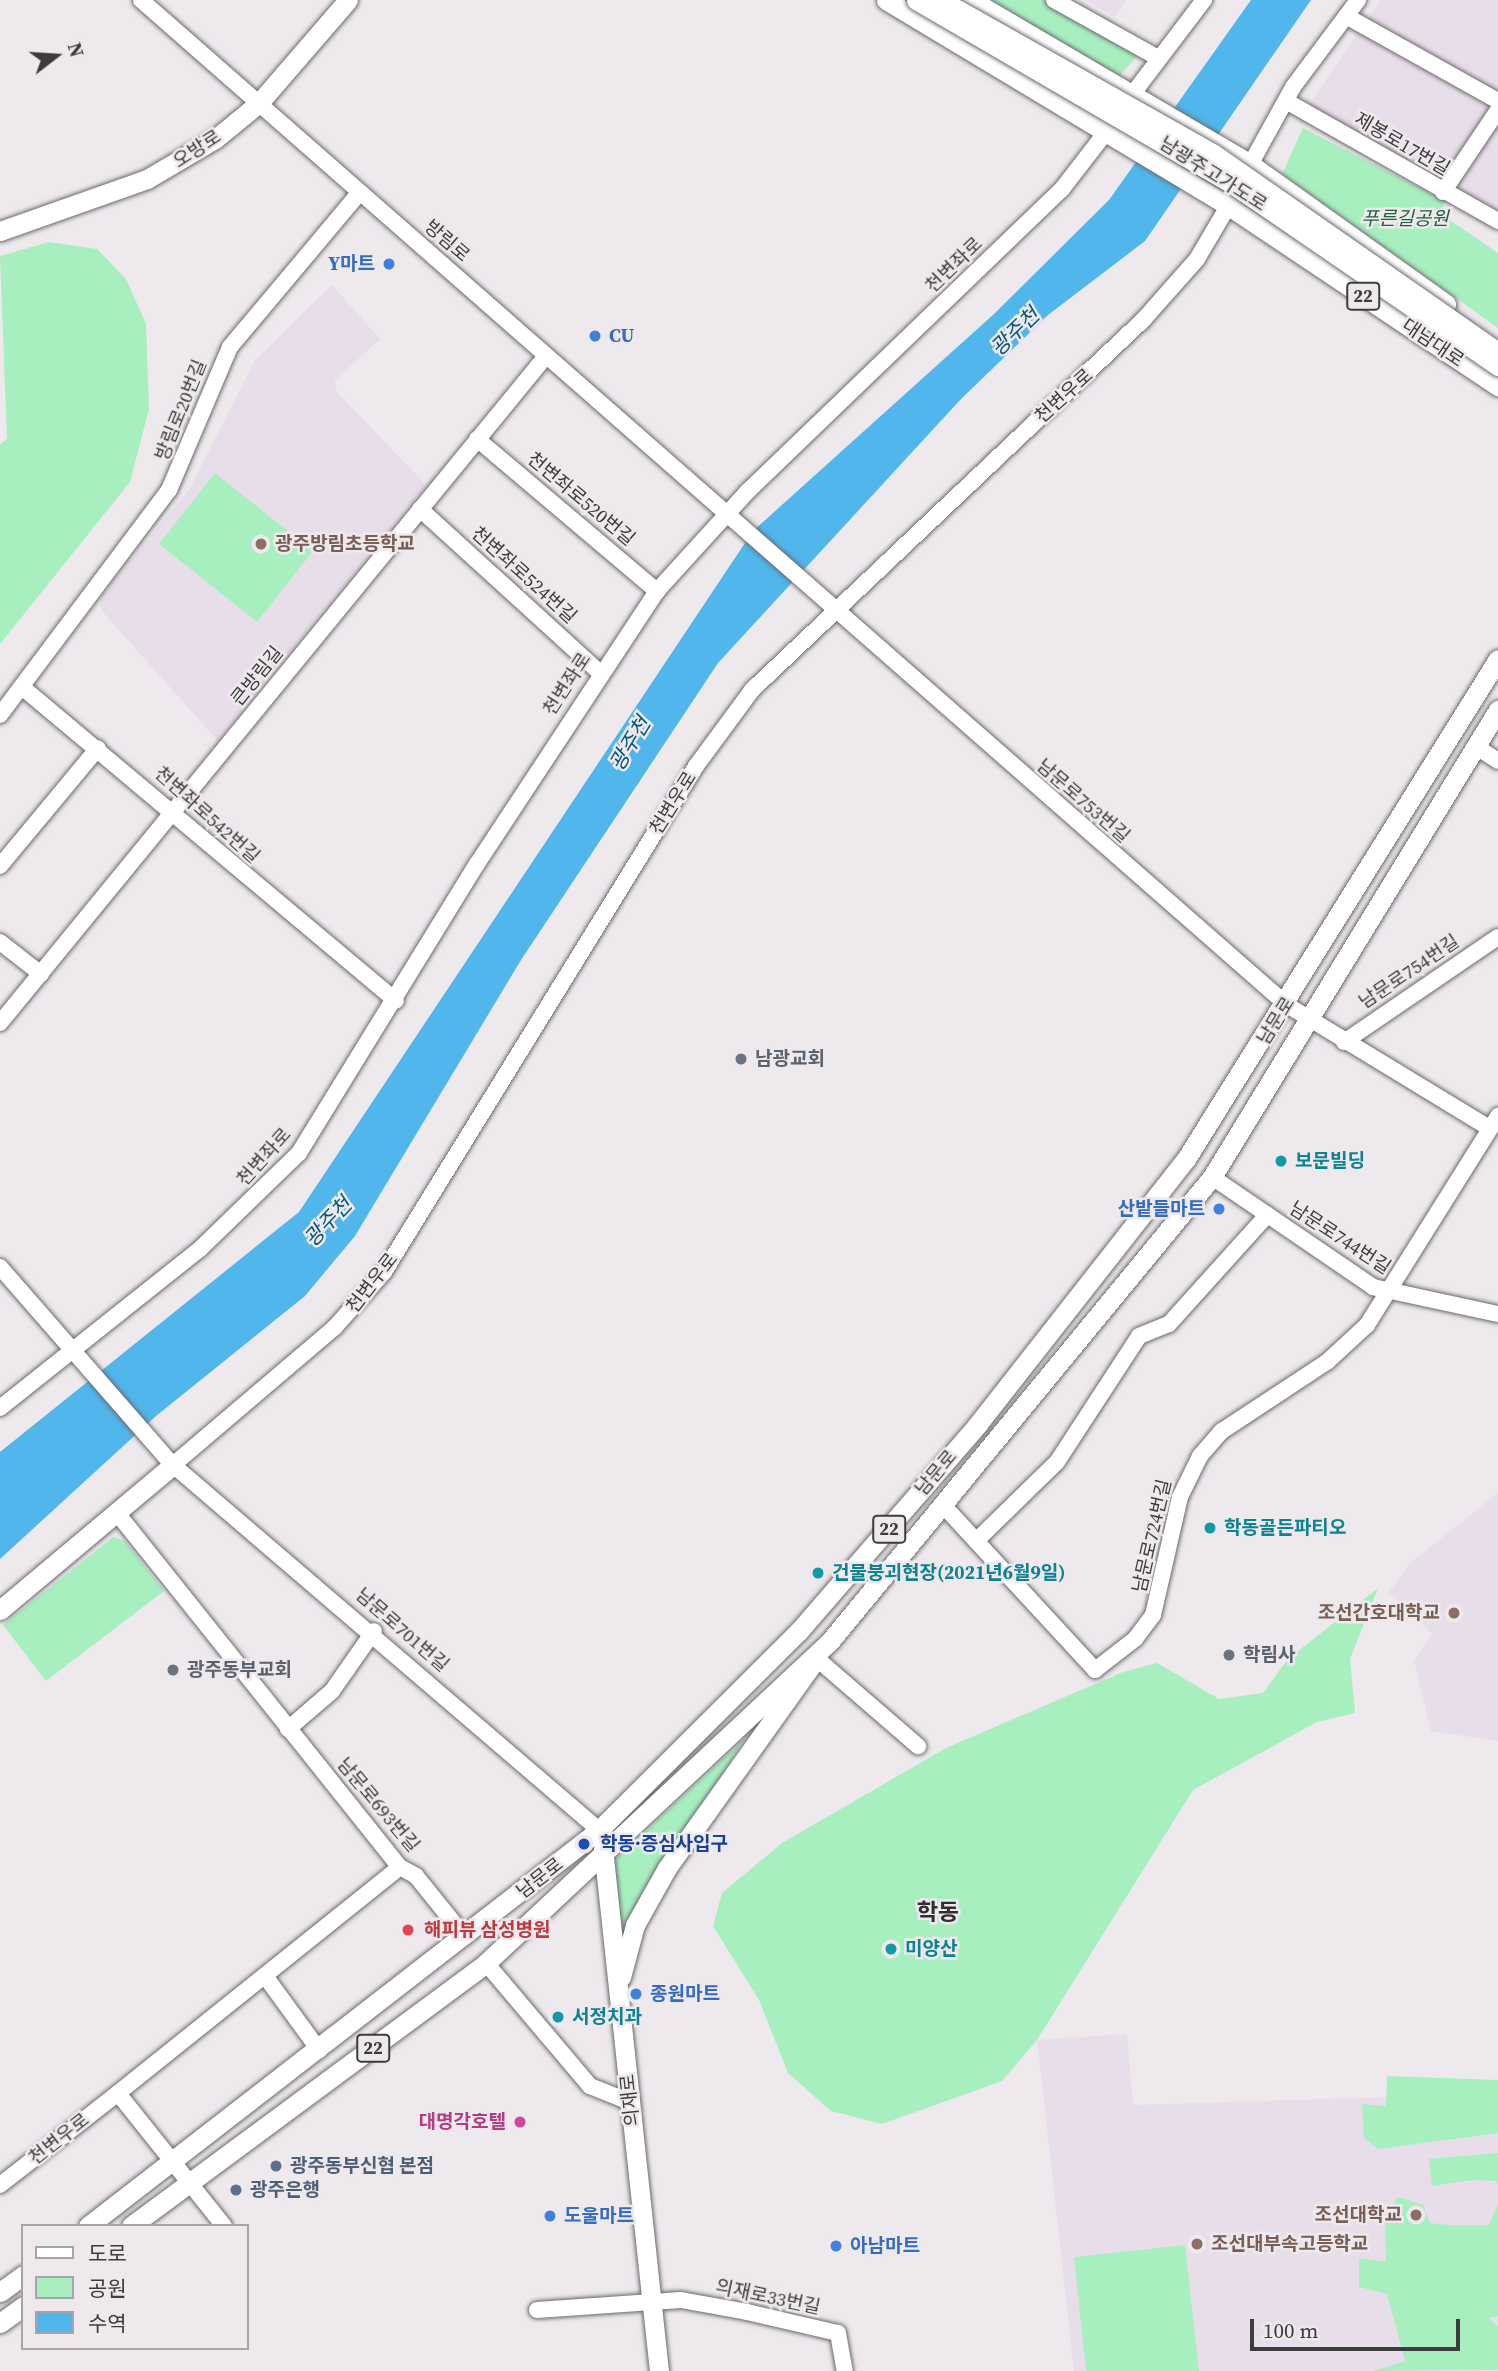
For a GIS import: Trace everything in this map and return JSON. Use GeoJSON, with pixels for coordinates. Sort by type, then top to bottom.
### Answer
{"type":"FeatureCollection","features":[{"type":"Feature","properties":{"kind":"main road","name":"오방로"},"geometry":{"type":"LineString","coordinates":[[0,231],[147,179],[259,103],[348,0]]}},
{"type":"Feature","properties":{"kind":"main road","name":"22"},"geometry":{"type":"LineString","coordinates":[[886,0],[1229,206]]}},
{"type":"Feature","properties":{"kind":"main road","name":"남광주고가도로"},"geometry":{"type":"LineString","coordinates":[[916,0],[1224,178],[1498,366]]}},
{"type":"Feature","properties":{"kind":"main road","name":"남광주고가도로"},"geometry":{"type":"LineString","coordinates":[[941,0],[1214,154],[1498,351]]}},
{"type":"Feature","properties":{"kind":"main road","name":"22"},"geometry":{"type":"LineString","coordinates":[[971,0],[1132,92],[1250,164]]}},
{"type":"Feature","properties":{"kind":"main road","name":"대남대로"},"geometry":{"type":"LineString","coordinates":[[1250,164],[1498,342]]}},
{"type":"Feature","properties":{"kind":"main road","name":"대남대로"},"geometry":{"type":"LineString","coordinates":[[1229,206],[1498,386]]}},
{"type":"Feature","properties":{"kind":"main road","name":"남문로"},"geometry":{"type":"LineString","coordinates":[[91,2224],[465,1937],[599,1830],[757,1677],[948,1459],[1186,1159],[1286,1005],[1498,659]]}},
{"type":"Feature","properties":{"kind":"main road","name":"남문로"},"geometry":{"type":"LineString","coordinates":[[134,2224],[486,1963],[604,1858],[831,1640],[1212,1177],[1311,1020],[1498,710]]}},
{"type":"Feature","properties":{"kind":"main road"},"geometry":{"type":"LineString","coordinates":[[945,1501],[946,1481],[956,1465],[948,1459]]}},
{"type":"Feature","properties":{"kind":"main road","name":"천변우로"},"geometry":{"type":"LineString","coordinates":[[0,1610],[173,1465]]}},
{"type":"Feature","properties":{"kind":"main road"},"geometry":{"type":"LineString","coordinates":[[617,1988],[635,1925],[667,1868],[831,1640]]}},
{"type":"Feature","properties":{"kind":"main road","name":"의재로"},"geometry":{"type":"LineString","coordinates":[[599,1830],[659,2371]]}},
{"type":"Feature","properties":{"kind":"main road"},"geometry":{"type":"LineString","coordinates":[[0,2292],[21,2276]]}},
{"type":"Feature","properties":{"kind":"main road"},"geometry":{"type":"LineString","coordinates":[[0,2323],[21,2307]]}},
{"type":"Feature","properties":{"kind":"street","name":"방림로"},"geometry":{"type":"LineString","coordinates":[[141,0],[725,514]]}},
{"type":"Feature","properties":{"kind":"street"},"geometry":{"type":"LineString","coordinates":[[1054,0],[1158,58]]}},
{"type":"Feature","properties":{"kind":"street","name":"천변좌로"},"geometry":{"type":"LineString","coordinates":[[0,1408],[75,1352],[272,1184],[299,1153],[599,672],[657,591],[725,514],[1062,189],[1107,134],[1132,92],[1204,0]]}},
{"type":"Feature","properties":{"kind":"street","name":"천변우로"},"geometry":{"type":"LineString","coordinates":[[173,1465],[369,1293],[696,766],[752,690],[830,611],[1134,329],[1198,258],[1286,101],[1358,0]]}},
{"type":"Feature","properties":{"kind":"street"},"geometry":{"type":"LineString","coordinates":[[1346,16],[1498,101]]}},
{"type":"Feature","properties":{"kind":"street","name":"제봉로17번길"},"geometry":{"type":"LineString","coordinates":[[1286,101],[1498,221]]}},
{"type":"Feature","properties":{"kind":"street","name":"제봉로17번길"},"geometry":{"type":"LineString","coordinates":[[1443,192],[1498,110]]}},
{"type":"Feature","properties":{"kind":"street","name":"방림로20번길"},"geometry":{"type":"LineString","coordinates":[[0,715],[169,490],[230,347],[360,192]]}},
{"type":"Feature","properties":{"kind":"street","name":"큰방림길"},"geometry":{"type":"LineString","coordinates":[[0,1023],[546,356]]}},
{"type":"Feature","properties":{"kind":"street","name":"천변좌로520번길"},"geometry":{"type":"LineString","coordinates":[[477,439],[657,591]]}},
{"type":"Feature","properties":{"kind":"street","name":"천변좌로524번길"},"geometry":{"type":"LineString","coordinates":[[420,509],[599,672]]}},
{"type":"Feature","properties":{"kind":"street","name":"남문로753번길"},"geometry":{"type":"LineString","coordinates":[[725,514],[830,611],[1286,1005],[1311,1020]]}},
{"type":"Feature","properties":{"kind":"street","name":"천변좌로542번길"},"geometry":{"type":"LineString","coordinates":[[22,687],[174,810],[188,832],[396,1001]]}},
{"type":"Feature","properties":{"kind":"street"},"geometry":{"type":"LineString","coordinates":[[1475,746],[1498,761]]}},
{"type":"Feature","properties":{"kind":"street"},"geometry":{"type":"LineString","coordinates":[[0,866],[98,748]]}},
{"type":"Feature","properties":{"kind":"street","name":"남문로754번길"},"geometry":{"type":"LineString","coordinates":[[1343,1042],[1498,937]]}},
{"type":"Feature","properties":{"kind":"street"},"geometry":{"type":"LineString","coordinates":[[0,942],[41,974]]}},
{"type":"Feature","properties":{"kind":"street"},"geometry":{"type":"LineString","coordinates":[[1311,1020],[1343,1042],[1493,1121]]}},
{"type":"Feature","properties":{"kind":"street","name":"남문로724번길"},"geometry":{"type":"LineString","coordinates":[[945,1501],[976,1541],[1095,1670],[1135,1639],[1153,1615],[1180,1497],[1200,1456],[1222,1431],[1350,1344],[1389,1294],[1493,1121]]}},
{"type":"Feature","properties":{"kind":"street","name":"남문로744번길"},"geometry":{"type":"LineString","coordinates":[[1212,1177],[1389,1294],[1498,1314]]}},
{"type":"Feature","properties":{"kind":"street"},"geometry":{"type":"LineString","coordinates":[[976,1541],[1057,1462],[1139,1336],[1169,1324],[1267,1215]]}},
{"type":"Feature","properties":{"kind":"street","name":"남문로701번길"},"geometry":{"type":"LineString","coordinates":[[0,1267],[173,1465],[374,1631],[599,1830]]}},
{"type":"Feature","properties":{"kind":"street","name":"남문로693번길"},"geometry":{"type":"LineString","coordinates":[[117,1513],[400,1867],[416,1876],[465,1937]]}},
{"type":"Feature","properties":{"kind":"street"},"geometry":{"type":"LineString","coordinates":[[288,1729],[332,1691],[374,1631]]}},
{"type":"Feature","properties":{"kind":"street"},"geometry":{"type":"LineString","coordinates":[[816,1658],[918,1746]]}},
{"type":"Feature","properties":{"kind":"street"},"geometry":{"type":"LineString","coordinates":[[222,2224],[186,2185],[118,2093],[400,1867]]}},
{"type":"Feature","properties":{"kind":"street"},"geometry":{"type":"LineString","coordinates":[[486,1963],[590,2086],[630,2102]]}},
{"type":"Feature","properties":{"kind":"street"},"geometry":{"type":"LineString","coordinates":[[265,1976],[319,2050]]}},
{"type":"Feature","properties":{"kind":"street","name":"천변우로"},"geometry":{"type":"LineString","coordinates":[[0,2185],[118,2093]]}},
{"type":"Feature","properties":{"kind":"street","name":"의재로33번길"},"geometry":{"type":"LineString","coordinates":[[651,2302],[681,2300],[838,2333],[845,2371]]}},
{"type":"Feature","properties":{"kind":"street"},"geometry":{"type":"LineString","coordinates":[[537,2310],[651,2302]]}},
{"type":"Feature","properties":{"kind":"shaded area"},"geometry":{"type":"Polygon","coordinates":[[[1087,0],[1126,0],[1114,17],[1087,0]]]}},
{"type":"Feature","properties":{"kind":"shaded area"},"geometry":{"type":"Polygon","coordinates":[[[1381,0],[1498,0],[1498,225],[1300,117],[1381,0]]]}},
{"type":"Feature","properties":{"kind":"shaded area","name":"광주방림초등학교"},"geometry":{"type":"Polygon","coordinates":[[[332,285],[380,339],[335,380],[336,391],[426,485],[217,740],[102,611],[99,599],[190,488],[255,360],[332,285]]]}},
{"type":"Feature","properties":{"kind":"shaded area","name":"조선간호대학교"},"geometry":{"type":"Polygon","coordinates":[[[1498,1493],[1498,1741],[1431,1731],[1414,1661],[1432,1634],[1389,1592],[1409,1564],[1498,1493]]]}},
{"type":"Feature","properties":{"kind":"shaded area","name":"조선대부속고등학교"},"geometry":{"type":"Polygon","coordinates":[[[1127,2034],[1133,2105],[1498,2094],[1498,2335],[1386,2371],[1074,2371],[1037,2040],[1127,2034]]]}},
{"type":"Feature","properties":{"kind":"green space"},"geometry":{"type":"Polygon","coordinates":[[[981,0],[1054,0],[1143,50],[1119,76],[981,0]]]}},
{"type":"Feature","properties":{"kind":"green space","name":"푸른길공원"},"geometry":{"type":"Polygon","coordinates":[[[1303,128],[1445,201],[1441,214],[1498,253],[1498,328],[1282,174],[1303,128]]]}},
{"type":"Feature","properties":{"kind":"green space"},"geometry":{"type":"Polygon","coordinates":[[[49,242],[97,249],[126,279],[146,324],[149,409],[130,482],[0,644],[0,445],[7,438],[0,256],[49,242]]]}},
{"type":"Feature","properties":{"kind":"green space"},"geometry":{"type":"Polygon","coordinates":[[[215,473],[313,551],[257,622],[159,544],[215,473]]]}},
{"type":"Feature","properties":{"kind":"green space"},"geometry":{"type":"Polygon","coordinates":[[[113,1537],[125,1541],[164,1591],[46,1681],[3,1625],[113,1537]]]}},
{"type":"Feature","properties":{"kind":"green space"},"geometry":{"type":"Polygon","coordinates":[[[1378,1588],[1350,1659],[1355,1713],[1317,1722],[1193,1790],[1037,2040],[1002,2081],[882,2124],[831,2111],[788,2073],[759,2000],[713,1926],[722,1893],[782,1843],[946,1748],[1123,1672],[1157,1663],[1219,1699],[1263,1693],[1288,1659],[1378,1588]]]}},
{"type":"Feature","properties":{"kind":"green space"},"geometry":{"type":"Polygon","coordinates":[[[744,1739],[705,1802],[618,1961],[614,1861],[744,1739]]]}},
{"type":"Feature","properties":{"kind":"green space"},"geometry":{"type":"Polygon","coordinates":[[[1387,2076],[1498,2080],[1498,2133],[1378,2149],[1364,2138],[1362,2104],[1386,2106],[1387,2076]]]}},
{"type":"Feature","properties":{"kind":"green space"},"geometry":{"type":"Polygon","coordinates":[[[1498,2153],[1498,2186],[1497,2181],[1474,2180],[1432,2186],[1429,2159],[1498,2153]]]}},
{"type":"Feature","properties":{"kind":"green space"},"geometry":{"type":"Polygon","coordinates":[[[1398,2197],[1423,2205],[1430,2223],[1449,2225],[1489,2225],[1498,2204],[1498,2316],[1489,2318],[1498,2326],[1498,2370],[1374,2371],[1405,2361],[1387,2294],[1359,2287],[1359,2258],[1386,2262],[1385,2217],[1398,2197]]]}},
{"type":"Feature","properties":{"kind":"green space"},"geometry":{"type":"Polygon","coordinates":[[[1185,2245],[1199,2371],[1086,2371],[1074,2257],[1185,2245]]]}},
{"type":"Feature","properties":{"kind":"water","name":"광주천"},"geometry":{"type":"Polygon","coordinates":[[[1251,0],[1311,0],[1145,241],[1048,315],[961,399],[718,663],[521,960],[355,1236],[305,1296],[156,1416],[0,1559],[0,1452],[299,1212],[753,531],[994,314],[1109,200],[1251,0]]]}},
{"type":"Feature","properties":{"kind":"place","name":"Y마트"},"geometry":{"type":"Point","coordinates":[389,264]}},
{"type":"Feature","properties":{"kind":"place","name":"CU"},"geometry":{"type":"Point","coordinates":[595,336]}},
{"type":"Feature","properties":{"kind":"place","name":"광주방림초등학교"},"geometry":{"type":"Point","coordinates":[261,544]}},
{"type":"Feature","properties":{"kind":"place","name":"남광교회"},"geometry":{"type":"Point","coordinates":[741,1059]}},
{"type":"Feature","properties":{"kind":"place","name":"보문빌딩"},"geometry":{"type":"Point","coordinates":[1281,1161]}},
{"type":"Feature","properties":{"kind":"place","name":"산밭들마트"},"geometry":{"type":"Point","coordinates":[1219,1209]}},
{"type":"Feature","properties":{"kind":"place","name":"학동골든파티오"},"geometry":{"type":"Point","coordinates":[1210,1528]}},
{"type":"Feature","properties":{"kind":"place","name":"건물붕괴현장(2021년6월9일)"},"geometry":{"type":"Point","coordinates":[818,1573]}},
{"type":"Feature","properties":{"kind":"place","name":"조선간호대학교"},"geometry":{"type":"Point","coordinates":[1454,1613]}},
{"type":"Feature","properties":{"kind":"place","name":"학림사"},"geometry":{"type":"Point","coordinates":[1229,1655]}},
{"type":"Feature","properties":{"kind":"place","name":"광주동부교회"},"geometry":{"type":"Point","coordinates":[173,1670]}},
{"type":"Feature","properties":{"kind":"place","name":"학동·증심사입구"},"geometry":{"type":"Point","coordinates":[584,1844]}},
{"type":"Feature","properties":{"kind":"place","name":"해피뷰 삼성병원"},"geometry":{"type":"Point","coordinates":[408,1930]}},
{"type":"Feature","properties":{"kind":"place","name":"미양산"},"geometry":{"type":"Point","coordinates":[891,1949]}},
{"type":"Feature","properties":{"kind":"place","name":"종원마트"},"geometry":{"type":"Point","coordinates":[636,1994]}},
{"type":"Feature","properties":{"kind":"place","name":"서정치과"},"geometry":{"type":"Point","coordinates":[558,2017]}},
{"type":"Feature","properties":{"kind":"place","name":"대명각호텔"},"geometry":{"type":"Point","coordinates":[520,2122]}},
{"type":"Feature","properties":{"kind":"place","name":"광주동부신협 본점"},"geometry":{"type":"Point","coordinates":[276,2166]}},
{"type":"Feature","properties":{"kind":"place","name":"광주은행"},"geometry":{"type":"Point","coordinates":[236,2190]}},
{"type":"Feature","properties":{"kind":"place","name":"조선대학교"},"geometry":{"type":"Point","coordinates":[1416,2215]}},
{"type":"Feature","properties":{"kind":"place","name":"도울마트"},"geometry":{"type":"Point","coordinates":[550,2216]}},
{"type":"Feature","properties":{"kind":"place","name":"조선대부속고등학교"},"geometry":{"type":"Point","coordinates":[1197,2244]}},
{"type":"Feature","properties":{"kind":"place","name":"아남마트"},"geometry":{"type":"Point","coordinates":[836,2246]}},
{"type":"Feature","properties":{"kind":"district","name":"학동"},"geometry":{"type":"Point","coordinates":[938,1912]}}]}
